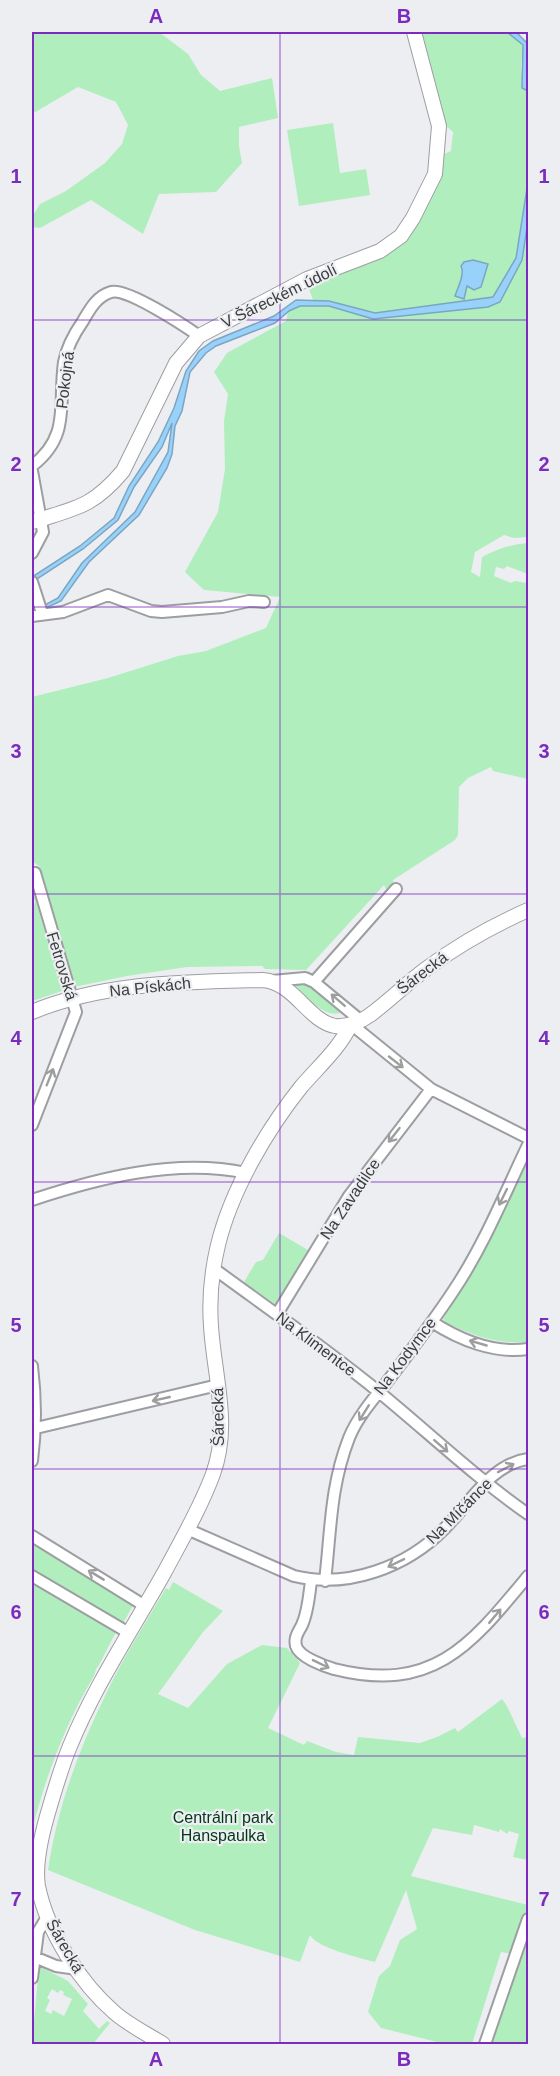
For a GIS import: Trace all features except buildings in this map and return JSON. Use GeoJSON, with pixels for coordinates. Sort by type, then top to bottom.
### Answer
{"type":"FeatureCollection","features":[{"type":"Feature","properties":{"kind":"street","name":"V Šáreckém údolí"},"geometry":{"type":"LineString","coordinates":[[36,521],[86,504],[112,484],[123,471],[176,363],[200,336],[307,279],[380,251],[401,236],[413,218],[435,174],[439,126],[414,32]]}},
{"type":"Feature","properties":{"kind":"street","name":"Pokojná"},"geometry":{"type":"LineString","coordinates":[[32,466],[53,445],[60,427],[65,361],[70,340],[94,303],[104,295],[114,291],[131,296],[184,324],[200,336]]}},
{"type":"Feature","properties":{"kind":"street"},"geometry":{"type":"LineString","coordinates":[[32,471],[36,521],[43,532],[32,553]]}},
{"type":"Feature","properties":{"kind":"street"},"geometry":{"type":"LineString","coordinates":[[32,582],[38,610],[63,612],[108,595],[151,611],[162,612],[222,607],[249,601],[264,602]]}},
{"type":"Feature","properties":{"kind":"street","name":"Fetrovská"},"geometry":{"type":"LineString","coordinates":[[32,1125],[76,1012],[33,873]]}},
{"type":"Feature","properties":{"kind":"street"},"geometry":{"type":"LineString","coordinates":[[396,889],[314,982],[431,1089],[528,1138]]}},
{"type":"Feature","properties":{"kind":"street","name":"Šárecká"},"geometry":{"type":"LineString","coordinates":[[163,2044],[117,2015],[96,1996],[77,1969],[47,1917],[35,1881],[41,1840],[70,1747],[91,1703],[187,1529],[206,1490],[219,1455],[221,1438],[218,1385],[211,1324],[213,1268],[224,1224],[246,1173],[272,1129],[300,1088],[356,1022],[369,1016],[453,950],[528,910]]}},
{"type":"Feature","properties":{"kind":"street","name":"Na Pískách"},"geometry":{"type":"LineString","coordinates":[[32,1012],[72,999],[147,985],[305,978],[314,982]]}},
{"type":"Feature","properties":{"kind":"street"},"geometry":{"type":"LineString","coordinates":[[271,981],[288,990],[326,1023],[336,1026],[356,1022]]}},
{"type":"Feature","properties":{"kind":"street","name":"Na Zavadilce"},"geometry":{"type":"LineString","coordinates":[[277,1314],[350,1196],[431,1089]]}},
{"type":"Feature","properties":{"kind":"street","name":"Na Kodymce"},"geometry":{"type":"LineString","coordinates":[[326,1581],[328,1529],[334,1487],[350,1435],[432,1322],[476,1254],[528,1145]]}},
{"type":"Feature","properties":{"kind":"street"},"geometry":{"type":"LineString","coordinates":[[32,1200],[75,1186],[131,1174],[215,1168],[246,1173]]}},
{"type":"Feature","properties":{"kind":"street","name":"Na Klimentce"},"geometry":{"type":"LineString","coordinates":[[213,1268],[379,1392],[485,1482],[528,1514]]}},
{"type":"Feature","properties":{"kind":"street"},"geometry":{"type":"LineString","coordinates":[[432,1322],[474,1343],[513,1352],[528,1349]]}},
{"type":"Feature","properties":{"kind":"street"},"geometry":{"type":"LineString","coordinates":[[32,1366],[36,1428],[32,1461]]}},
{"type":"Feature","properties":{"kind":"street"},"geometry":{"type":"LineString","coordinates":[[36,1428],[218,1385]]}},
{"type":"Feature","properties":{"kind":"street","name":"Na Míčánce"},"geometry":{"type":"LineString","coordinates":[[187,1529],[273,1569],[311,1581],[326,1581],[371,1573],[408,1557],[433,1539],[485,1482],[500,1470],[528,1459]]}},
{"type":"Feature","properties":{"kind":"street"},"geometry":{"type":"LineString","coordinates":[[32,1536],[146,1606]]}},
{"type":"Feature","properties":{"kind":"street"},"geometry":{"type":"LineString","coordinates":[[32,1576],[129,1633]]}},
{"type":"Feature","properties":{"kind":"street"},"geometry":{"type":"LineString","coordinates":[[311,1581],[307,1611],[296,1636],[295,1644],[298,1651],[330,1668],[363,1676],[406,1674],[437,1665],[463,1648],[487,1625],[528,1576]]}},
{"type":"Feature","properties":{"kind":"street"},"geometry":{"type":"LineString","coordinates":[[32,1978],[32,1956],[38,1932],[47,1917]]}},
{"type":"Feature","properties":{"kind":"street"},"geometry":{"type":"LineString","coordinates":[[484,2044],[528,1919]]}},
{"type":"Feature","properties":{"kind":"street"},"geometry":{"type":"LineString","coordinates":[[32,1956],[56,1966],[77,1969]]}},
{"type":"Feature","properties":{"kind":"green space"},"geometry":{"type":"Polygon","coordinates":[[[32,32],[159,32],[188,54],[201,75],[220,91],[272,78],[278,118],[239,127],[242,163],[216,192],[159,194],[143,234],[91,200],[40,228],[32,227],[32,217],[40,204],[66,191],[105,163],[122,144],[128,125],[116,102],[78,87],[32,114],[32,32]]]}},
{"type":"Feature","properties":{"kind":"green space"},"geometry":{"type":"Polygon","coordinates":[[[419,32],[508,32],[523,45],[521,66],[523,87],[528,90],[528,181],[516,258],[493,297],[375,313],[329,301],[313,300],[308,286],[387,254],[407,238],[440,176],[444,154],[451,151],[453,132],[446,126],[419,32]]]}},
{"type":"Feature","properties":{"kind":"green space"},"geometry":{"type":"Polygon","coordinates":[[[333,123],[340,173],[366,169],[370,195],[299,206],[287,130],[333,123]]]}},
{"type":"Feature","properties":{"kind":"green space"},"geometry":{"type":"Polygon","coordinates":[[[528,221],[528,537],[514,538],[504,535],[475,552],[471,572],[480,577],[482,557],[505,547],[528,543],[528,574],[507,566],[504,569],[496,567],[494,576],[511,583],[515,581],[528,583],[528,779],[493,771],[491,767],[468,778],[459,787],[458,835],[455,840],[393,880],[394,884],[386,889],[384,885],[306,970],[265,969],[262,966],[187,967],[74,987],[40,867],[32,861],[32,697],[108,678],[178,656],[206,651],[266,628],[280,597],[204,590],[185,572],[218,512],[225,469],[224,421],[228,394],[214,372],[227,353],[286,321],[288,312],[300,306],[329,306],[371,318],[488,307],[522,260],[528,221]]]}},
{"type":"Feature","properties":{"kind":"green space"},"geometry":{"type":"Polygon","coordinates":[[[32,887],[62,991],[32,1001],[32,904],[35,903],[32,887]]]}},
{"type":"Feature","properties":{"kind":"green space"},"geometry":{"type":"Polygon","coordinates":[[[296,985],[311,985],[341,1010],[340,1013],[334,1014],[322,1009],[304,995],[296,985]]]}},
{"type":"Feature","properties":{"kind":"green space"},"geometry":{"type":"Polygon","coordinates":[[[528,1161],[528,1342],[486,1338],[446,1323],[443,1319],[488,1242],[528,1161]]]}},
{"type":"Feature","properties":{"kind":"green space"},"geometry":{"type":"Polygon","coordinates":[[[279,1233],[308,1250],[276,1305],[244,1282],[256,1262],[263,1260],[279,1233]]]}},
{"type":"Feature","properties":{"kind":"green space"},"geometry":{"type":"Polygon","coordinates":[[[32,1540],[135,1602],[122,1625],[32,1571],[32,1540]]]}},
{"type":"Feature","properties":{"kind":"green space"},"geometry":{"type":"Polygon","coordinates":[[[32,1582],[116,1632],[65,1732],[50,1770],[32,1830],[32,1582]]]}},
{"type":"Feature","properties":{"kind":"green space","name":"Centrální park Hanspaulka"},"geometry":{"type":"Polygon","coordinates":[[[173,1582],[223,1611],[203,1632],[158,1694],[188,1708],[227,1664],[262,1645],[287,1648],[300,1663],[268,1728],[304,1745],[307,1741],[336,1752],[354,1755],[358,1737],[420,1743],[455,1728],[458,1732],[502,1699],[522,1738],[528,1737],[528,1860],[513,1857],[519,1834],[509,1831],[507,1834],[500,1829],[499,1832],[474,1825],[472,1835],[433,1828],[411,1876],[528,1905],[511,1954],[501,1952],[472,2044],[445,2044],[381,2028],[368,2012],[379,1976],[390,1966],[400,1940],[417,1929],[406,1890],[375,1962],[330,1948],[314,1940],[310,1935],[300,1962],[195,1930],[48,1870],[63,1803],[95,1717],[126,1655],[166,1588],[169,1590],[173,1582]]]}},
{"type":"Feature","properties":{"kind":"green space"},"geometry":{"type":"Polygon","coordinates":[[[528,1929],[528,2044],[488,2044],[528,1929]]]}},
{"type":"Feature","properties":{"kind":"green space"},"geometry":{"type":"Polygon","coordinates":[[[39,1966],[68,1981],[88,2004],[83,2011],[99,2029],[107,2021],[110,2023],[93,2044],[32,2044],[39,1966]],[[52,1989],[47,1998],[50,2000],[45,2011],[51,2014],[53,2010],[64,2016],[72,1999],[63,1995],[64,1992],[60,1990],[58,1993],[52,1989]]]}},
{"type":"Feature","properties":{"kind":"water"},"geometry":{"type":"Polygon","coordinates":[[[507,32],[516,32],[528,44],[528,91],[522,88],[523,45],[507,32]]]}},
{"type":"Feature","properties":{"kind":"water"},"geometry":{"type":"Polygon","coordinates":[[[528,182],[528,221],[522,260],[500,302],[488,307],[373,319],[329,306],[300,306],[289,311],[275,323],[216,346],[206,353],[190,372],[182,411],[175,426],[172,454],[167,468],[139,515],[89,562],[61,601],[46,608],[32,607],[32,602],[45,605],[58,598],[82,563],[135,512],[168,452],[172,423],[162,447],[134,487],[118,520],[83,549],[34,581],[32,577],[80,546],[114,518],[129,486],[158,442],[174,408],[186,371],[199,351],[213,341],[274,316],[296,300],[329,301],[375,313],[493,297],[516,258],[528,182]]]}},
{"type":"Feature","properties":{"kind":"water"},"geometry":{"type":"Polygon","coordinates":[[[473,260],[488,264],[481,287],[474,290],[467,286],[464,299],[455,296],[462,277],[461,266],[464,262],[473,260]]]}}]}
